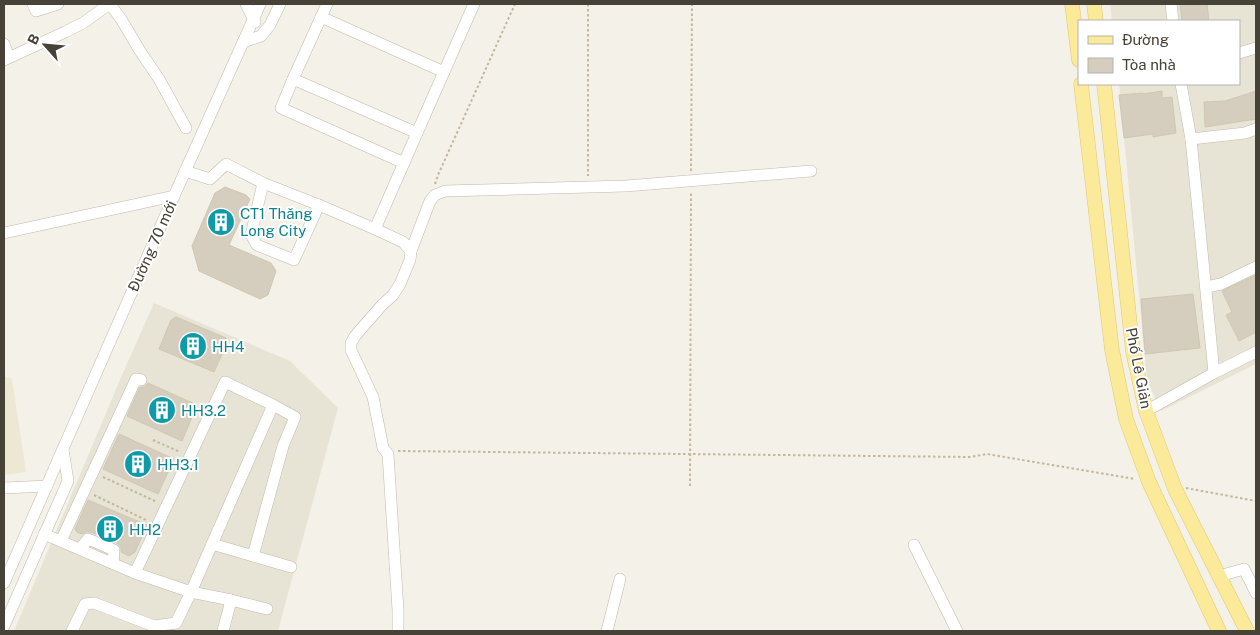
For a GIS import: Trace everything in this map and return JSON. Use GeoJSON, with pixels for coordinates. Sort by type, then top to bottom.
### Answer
{"type":"FeatureCollection","features":[{"type":"Feature","properties":{"kind":"main road"},"geometry":{"type":"LineString","coordinates":[[1072,4],[1078,52]]}},
{"type":"Feature","properties":{"kind":"main road"},"geometry":{"type":"LineString","coordinates":[[1094,4],[1096,20]]}},
{"type":"Feature","properties":{"kind":"main road","name":"Phố Lê Giản"},"geometry":{"type":"LineString","coordinates":[[1082,85],[1112,350],[1126,420],[1148,482],[1219,631]]}},
{"type":"Feature","properties":{"kind":"main road","name":"Phố Lê Giản"},"geometry":{"type":"LineString","coordinates":[[1104,85],[1133,352],[1146,411],[1174,485],[1247,631]]}},
{"type":"Feature","properties":{"kind":"street"},"geometry":{"type":"LineString","coordinates":[[33,4],[36,11],[58,4]]}},
{"type":"Feature","properties":{"kind":"street"},"geometry":{"type":"LineString","coordinates":[[4,44],[6,58],[83,23],[108,4],[117,12],[169,95],[186,128]]}},
{"type":"Feature","properties":{"kind":"street"},"geometry":{"type":"LineString","coordinates":[[246,4],[261,36]]}},
{"type":"Feature","properties":{"kind":"street"},"geometry":{"type":"LineString","coordinates":[[259,4],[270,25]]}},
{"type":"Feature","properties":{"kind":"street","name":"Đường 70 mới"},"geometry":{"type":"LineString","coordinates":[[4,583],[185,171],[254,20],[259,4]]}},
{"type":"Feature","properties":{"kind":"street"},"geometry":{"type":"LineString","coordinates":[[243,42],[261,36],[270,25],[280,4]]}},
{"type":"Feature","properties":{"kind":"street"},"geometry":{"type":"LineString","coordinates":[[327,4],[292,79],[281,108],[404,163]]}},
{"type":"Feature","properties":{"kind":"street"},"geometry":{"type":"LineString","coordinates":[[1171,4],[1173,20]]}},
{"type":"Feature","properties":{"kind":"street"},"geometry":{"type":"LineString","coordinates":[[375,229],[444,72],[469,5]]}},
{"type":"Feature","properties":{"kind":"street"},"geometry":{"type":"LineString","coordinates":[[321,17],[444,72]]}},
{"type":"Feature","properties":{"kind":"street"},"geometry":{"type":"LineString","coordinates":[[1240,53],[1256,48]]}},
{"type":"Feature","properties":{"kind":"street"},"geometry":{"type":"LineString","coordinates":[[292,79],[417,133]]}},
{"type":"Feature","properties":{"kind":"street"},"geometry":{"type":"LineString","coordinates":[[1182,85],[1191,139],[1214,373]]}},
{"type":"Feature","properties":{"kind":"street"},"geometry":{"type":"LineString","coordinates":[[1191,139],[1244,133],[1256,128]]}},
{"type":"Feature","properties":{"kind":"street"},"geometry":{"type":"LineString","coordinates":[[185,171],[210,179],[226,164],[263,183],[403,242],[411,252]]}},
{"type":"Feature","properties":{"kind":"street"},"geometry":{"type":"LineString","coordinates":[[398,631],[388,454],[383,448],[373,397],[351,350],[351,343],[382,305],[393,295],[400,284],[408,268],[411,252],[430,201],[435,194],[445,191],[626,186],[811,171]]}},
{"type":"Feature","properties":{"kind":"street"},"geometry":{"type":"LineString","coordinates":[[263,183],[251,235],[256,245],[294,260],[319,205]]}},
{"type":"Feature","properties":{"kind":"street"},"geometry":{"type":"LineString","coordinates":[[4,234],[174,196]]}},
{"type":"Feature","properties":{"kind":"street"},"geometry":{"type":"LineString","coordinates":[[1206,287],[1221,284],[1256,267]]}},
{"type":"Feature","properties":{"kind":"street"},"geometry":{"type":"LineString","coordinates":[[1146,411],[1256,352]]}},
{"type":"Feature","properties":{"kind":"street"},"geometry":{"type":"LineString","coordinates":[[61,541],[97,468],[136,379],[141,380]]}},
{"type":"Feature","properties":{"kind":"street"},"geometry":{"type":"LineString","coordinates":[[135,573],[225,382],[295,417],[283,446],[253,556]]}},
{"type":"Feature","properties":{"kind":"street"},"geometry":{"type":"LineString","coordinates":[[72,631],[85,604],[94,603],[154,626],[176,623],[273,405]]}},
{"type":"Feature","properties":{"kind":"street"},"geometry":{"type":"LineString","coordinates":[[4,626],[68,481],[62,450]]}},
{"type":"Feature","properties":{"kind":"street"},"geometry":{"type":"LineString","coordinates":[[4,488],[47,486]]}},
{"type":"Feature","properties":{"kind":"street"},"geometry":{"type":"LineString","coordinates":[[44,534],[135,573],[191,592],[267,608]]}},
{"type":"Feature","properties":{"kind":"street"},"geometry":{"type":"LineString","coordinates":[[212,544],[291,567]]}},
{"type":"Feature","properties":{"kind":"street"},"geometry":{"type":"LineString","coordinates":[[914,545],[957,631]]}},
{"type":"Feature","properties":{"kind":"street"},"geometry":{"type":"LineString","coordinates":[[1219,576],[1244,569],[1256,594]]}},
{"type":"Feature","properties":{"kind":"street"},"geometry":{"type":"LineString","coordinates":[[607,631],[620,579]]}},
{"type":"Feature","properties":{"kind":"street"},"geometry":{"type":"LineString","coordinates":[[223,631],[230,600]]}},
{"type":"Feature","properties":{"kind":"path"},"geometry":{"type":"LineString","coordinates":[[430,201],[438,175],[515,4]]}},
{"type":"Feature","properties":{"kind":"path"},"geometry":{"type":"LineString","coordinates":[[588,4],[588,187]]}},
{"type":"Feature","properties":{"kind":"path"},"geometry":{"type":"LineString","coordinates":[[690,486],[692,4]]}},
{"type":"Feature","properties":{"kind":"path"},"geometry":{"type":"LineString","coordinates":[[152,440],[190,457]]}},
{"type":"Feature","properties":{"kind":"path"},"geometry":{"type":"LineString","coordinates":[[383,448],[391,451],[970,458],[987,454],[1148,482]]}},
{"type":"Feature","properties":{"kind":"path"},"geometry":{"type":"LineString","coordinates":[[97,468],[166,506]]}},
{"type":"Feature","properties":{"kind":"path"},"geometry":{"type":"LineString","coordinates":[[1174,485],[1256,501]]}},
{"type":"Feature","properties":{"kind":"path"},"geometry":{"type":"LineString","coordinates":[[83,496],[157,525]]}},
{"type":"Feature","properties":{"kind":"shaded area"},"geometry":{"type":"Polygon","coordinates":[[[1110,4],[1256,4],[1256,364],[1161,411],[1147,380],[1119,85],[1240,85],[1240,20],[1112,20],[1110,4]]]}},
{"type":"Feature","properties":{"kind":"shaded area"},"geometry":{"type":"Polygon","coordinates":[[[154,303],[290,361],[338,408],[278,631],[14,631],[122,375],[154,303]]]}},
{"type":"Feature","properties":{"kind":"shaded area"},"geometry":{"type":"Polygon","coordinates":[[[4,376],[12,379],[26,472],[4,475],[4,376]]]}},
{"type":"Feature","properties":{"kind":"building"},"geometry":{"type":"Polygon","coordinates":[[[1180,4],[1207,4],[1209,20],[1182,20],[1180,4]]]}},
{"type":"Feature","properties":{"kind":"building"},"geometry":{"type":"Polygon","coordinates":[[[1162,91],[1162,98],[1172,97],[1176,133],[1153,137],[1153,134],[1124,138],[1119,95],[1162,91]]]}},
{"type":"Feature","properties":{"kind":"building"},"geometry":{"type":"Polygon","coordinates":[[[1256,91],[1256,119],[1205,127],[1204,102],[1225,101],[1256,91]]]}},
{"type":"Feature","properties":{"kind":"building","name":"CT1 Thăng Long City"},"geometry":{"type":"Polygon","coordinates":[[[225,187],[246,195],[250,199],[229,245],[271,263],[276,271],[268,295],[260,299],[199,271],[192,246],[215,193],[225,187]]]}},
{"type":"Feature","properties":{"kind":"building"},"geometry":{"type":"Polygon","coordinates":[[[1256,275],[1256,332],[1239,341],[1226,315],[1232,312],[1222,291],[1256,275]]]}},
{"type":"Feature","properties":{"kind":"building"},"geometry":{"type":"Polygon","coordinates":[[[1193,294],[1200,348],[1145,354],[1141,299],[1193,294]]]}},
{"type":"Feature","properties":{"kind":"building","name":"HH4"},"geometry":{"type":"Polygon","coordinates":[[[176,317],[226,338],[227,343],[214,372],[159,349],[171,320],[176,317]]]}},
{"type":"Feature","properties":{"kind":"building","name":"HH3.2"},"geometry":{"type":"Polygon","coordinates":[[[148,383],[197,405],[182,441],[127,416],[140,387],[144,387],[148,383]]]}},
{"type":"Feature","properties":{"kind":"building","name":"HH3.1"},"geometry":{"type":"Polygon","coordinates":[[[119,434],[174,459],[158,494],[103,469],[119,434]]]}},
{"type":"Feature","properties":{"kind":"building","name":"HH2"},"geometry":{"type":"Polygon","coordinates":[[[88,500],[147,525],[135,552],[129,556],[121,552],[121,547],[117,543],[91,532],[82,534],[77,532],[75,529],[88,500]]]}},
{"type":"Feature","properties":{"kind":"place","name":"CT1 Thăng Long City"},"geometry":{"type":"Point","coordinates":[221,222]}},
{"type":"Feature","properties":{"kind":"place","name":"HH4"},"geometry":{"type":"Point","coordinates":[193,346]}},
{"type":"Feature","properties":{"kind":"place","name":"HH3.2"},"geometry":{"type":"Point","coordinates":[162,410]}},
{"type":"Feature","properties":{"kind":"place","name":"HH3.1"},"geometry":{"type":"Point","coordinates":[138,464]}},
{"type":"Feature","properties":{"kind":"place","name":"HH2"},"geometry":{"type":"Point","coordinates":[110,529]}}]}
